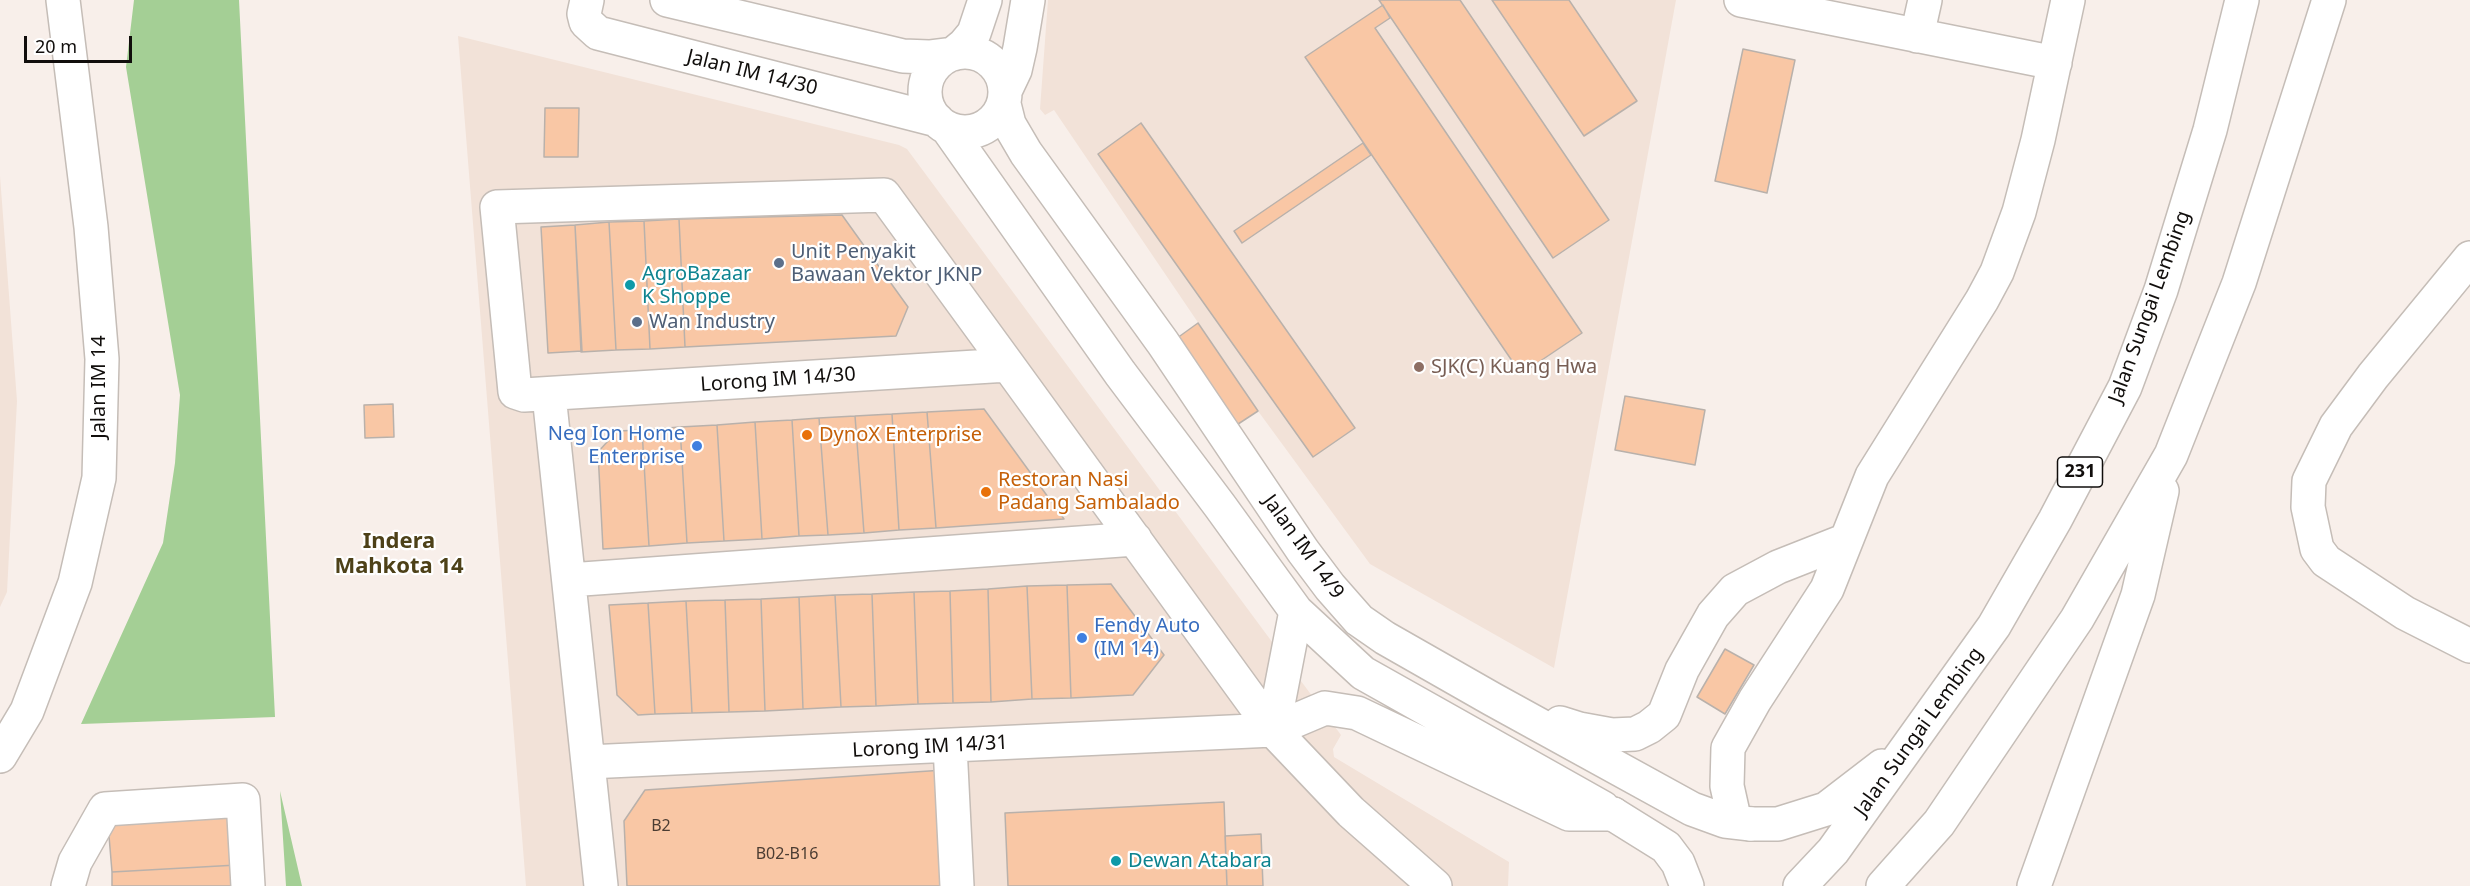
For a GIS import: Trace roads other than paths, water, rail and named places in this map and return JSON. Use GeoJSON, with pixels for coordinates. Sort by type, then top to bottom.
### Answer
{"type":"FeatureCollection","features":[{"type":"Feature","properties":{"kind":"street","name":"Jalan IM 14"},"geometry":{"type":"LineString","coordinates":[[0,756],[27,711],[75,583],[99,478],[102,359],[91,226],[63,0]]}},
{"type":"Feature","properties":{"kind":"street"},"geometry":{"type":"LineString","coordinates":[[668,0],[903,56],[968,52],[981,55],[997,69],[1005,96]]}},
{"type":"Feature","properties":{"kind":"street"},"geometry":{"type":"LineString","coordinates":[[986,0],[974,33],[953,54],[940,62],[930,73],[926,84],[925,97],[929,108],[942,125],[962,133],[975,132],[988,126],[997,117],[1020,48],[1028,0]]}},
{"type":"Feature","properties":{"kind":"street"},"geometry":{"type":"LineString","coordinates":[[1741,0],[1828,9],[1917,36],[2055,63]]}},
{"type":"Feature","properties":{"kind":"street"},"geometry":{"type":"LineString","coordinates":[[1917,36],[1925,0]]}},
{"type":"Feature","properties":{"kind":"street"},"geometry":{"type":"LineString","coordinates":[[1743,823],[1727,786],[1728,748],[1755,699],[1827,589],[1844,541],[1872,476],[1982,300],[1996,272],[2019,212],[2068,0]]}},
{"type":"Feature","properties":{"kind":"street","name":"Jalan Sungai Lembing"},"geometry":{"type":"LineString","coordinates":[[1800,886],[1833,851],[1994,626],[2055,520],[2125,387],[2161,290],[2210,130],[2242,0]]}},
{"type":"Feature","properties":{"kind":"street"},"geometry":{"type":"LineString","coordinates":[[1883,886],[1939,823],[2077,619],[2171,454],[2239,283],[2329,0]]}},
{"type":"Feature","properties":{"kind":"street","name":"Jalan IM 14/30"},"geometry":{"type":"LineString","coordinates":[[577,2],[586,22],[598,33],[942,125]]}},
{"type":"Feature","properties":{"kind":"street","name":"Jalan IM 14/9"},"geometry":{"type":"LineString","coordinates":[[1005,96],[1009,124],[1026,153],[1163,343],[1303,551],[1359,620],[1385,638],[1692,810],[1743,823],[1778,824],[1826,810],[1911,743]]}},
{"type":"Feature","properties":{"kind":"street","name":"Jalan IM 14/9"},"geometry":{"type":"LineString","coordinates":[[942,125],[1120,373],[1296,611],[1363,673],[1613,814],[1666,847],[1678,863],[1687,886]]}},
{"type":"Feature","properties":{"kind":"street","name":"Lorong IM 14/30"},"geometry":{"type":"LineString","coordinates":[[884,195],[1008,365],[524,395],[515,392],[497,207],[884,195]]}},
{"type":"Feature","properties":{"kind":"street"},"geometry":{"type":"LineString","coordinates":[[2470,258],[2373,376],[2336,426],[2309,481],[2308,507],[2317,549],[2326,561],[2405,613],[2470,646]]}},
{"type":"Feature","properties":{"kind":"street"},"geometry":{"type":"LineString","coordinates":[[1008,365],[1273,730],[1351,812],[1435,886]]}},
{"type":"Feature","properties":{"kind":"street"},"geometry":{"type":"LineString","coordinates":[[549,395],[601,886]]}},
{"type":"Feature","properties":{"kind":"street"},"geometry":{"type":"LineString","coordinates":[[2034,886],[2138,595],[2171,454]]}},
{"type":"Feature","properties":{"kind":"street"},"geometry":{"type":"LineString","coordinates":[[569,580],[1135,539]]}},
{"type":"Feature","properties":{"kind":"street"},"geometry":{"type":"LineString","coordinates":[[1492,699],[1517,706],[1572,728],[1599,734],[1635,735],[1664,715],[1682,670],[1698,641],[1713,615],[1735,590],[1778,567],[1844,541]]}},
{"type":"Feature","properties":{"kind":"street"},"geometry":{"type":"LineString","coordinates":[[1273,730],[1296,611]]}},
{"type":"Feature","properties":{"kind":"street"},"geometry":{"type":"LineString","coordinates":[[1363,673],[1385,638]]}},
{"type":"Feature","properties":{"kind":"street"},"geometry":{"type":"LineString","coordinates":[[1273,730],[1325,708],[1357,713],[1569,814],[1613,814]]}},
{"type":"Feature","properties":{"kind":"street","name":"Lorong IM 14/31"},"geometry":{"type":"LineString","coordinates":[[588,762],[1273,730]]}},
{"type":"Feature","properties":{"kind":"street"},"geometry":{"type":"LineString","coordinates":[[950,746],[957,886]]}},
{"type":"Feature","properties":{"kind":"street"},"geometry":{"type":"LineString","coordinates":[[68,886],[75,862],[105,809],[243,800],[248,886]]}},
{"type":"Feature","properties":{"kind":"place","name":"Unit Penyakit Bawaan Vektor JKNP"},"geometry":{"type":"Point","coordinates":[779,263]}},
{"type":"Feature","properties":{"kind":"place","name":"AgroBazaar K Shoppe"},"geometry":{"type":"Point","coordinates":[630,285]}},
{"type":"Feature","properties":{"kind":"place","name":"Wan Industry"},"geometry":{"type":"Point","coordinates":[637,322]}},
{"type":"Feature","properties":{"kind":"place","name":"SJK(C) Kuang Hwa"},"geometry":{"type":"Point","coordinates":[1419,367]}},
{"type":"Feature","properties":{"kind":"place","name":"DynoX Enterprise"},"geometry":{"type":"Point","coordinates":[807,435]}},
{"type":"Feature","properties":{"kind":"place","name":"Neg Ion Home Enterprise"},"geometry":{"type":"Point","coordinates":[697,446]}},
{"type":"Feature","properties":{"kind":"place","name":"Restoran Nasi Padang Sambalado"},"geometry":{"type":"Point","coordinates":[986,492]}},
{"type":"Feature","properties":{"kind":"place","name":"Fendy Auto (IM 14)"},"geometry":{"type":"Point","coordinates":[1082,638]}},
{"type":"Feature","properties":{"kind":"place","name":"Dewan Atabara"},"geometry":{"type":"Point","coordinates":[1116,861]}},
{"type":"Feature","properties":{"kind":"district","name":"Indera Mahkota 14"},"geometry":{"type":"Point","coordinates":[399,554]}}]}
